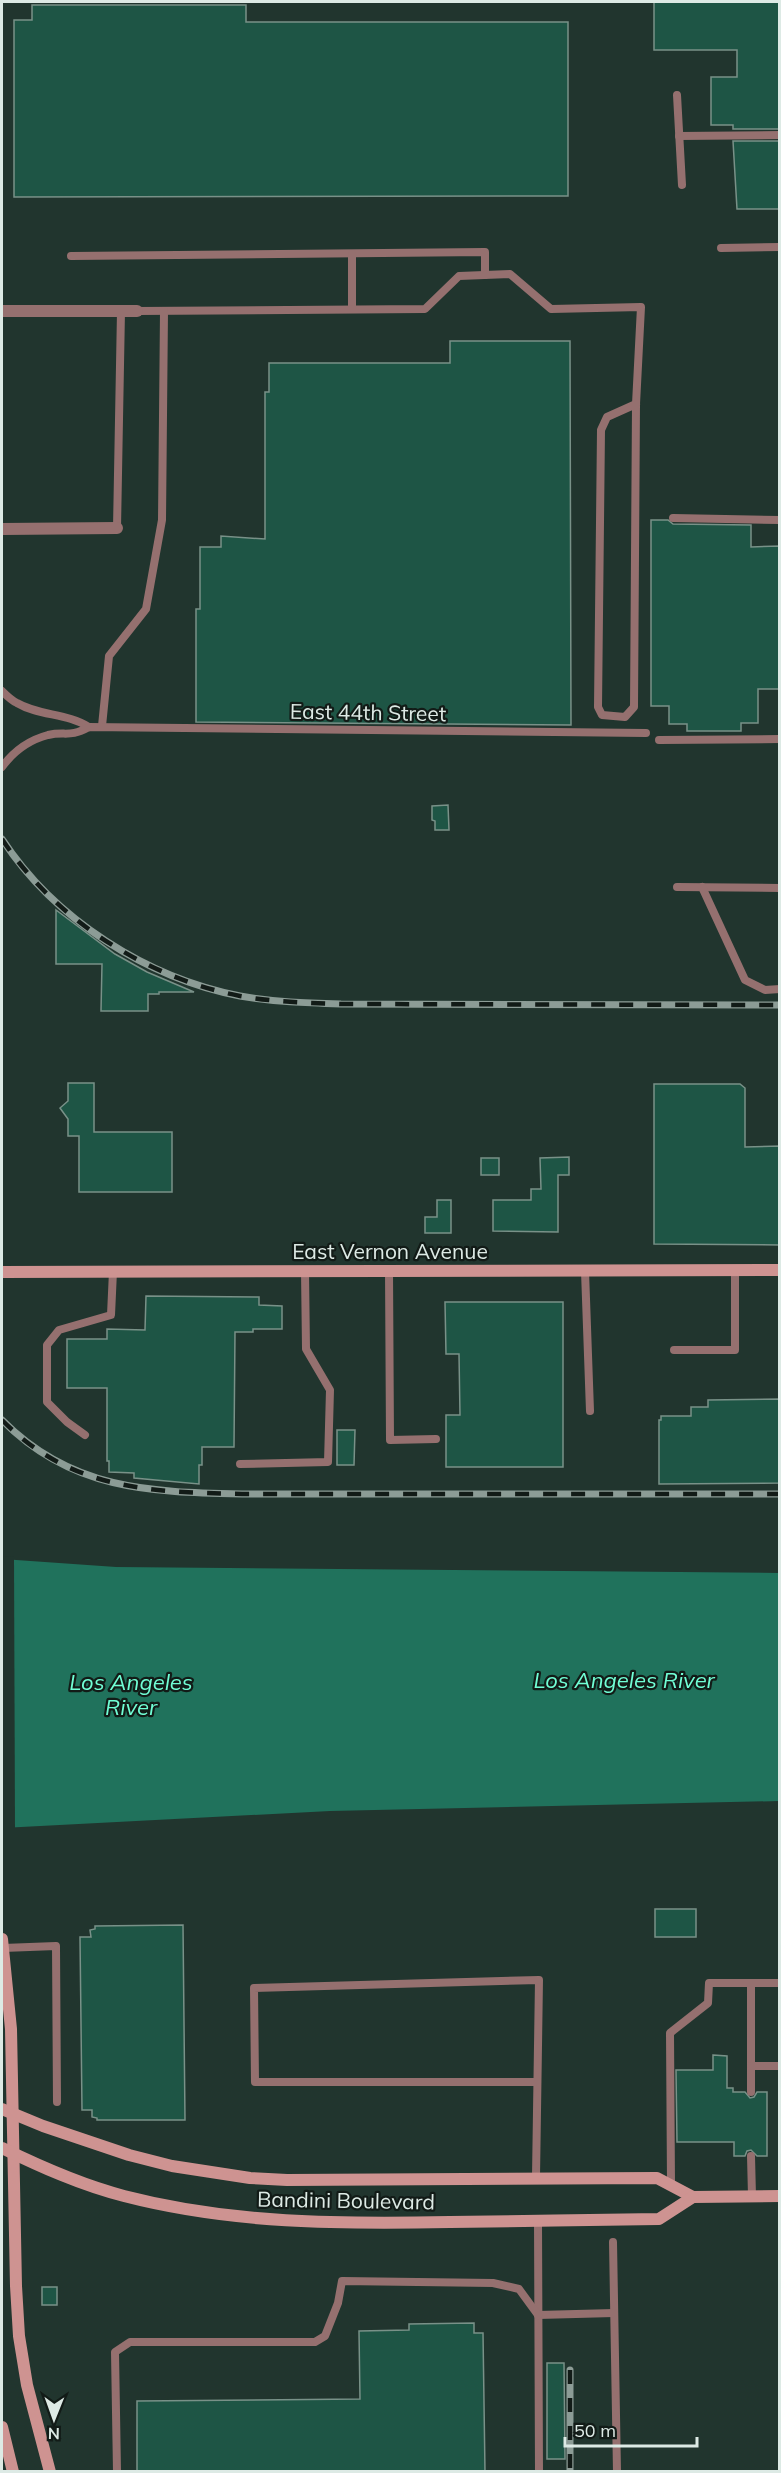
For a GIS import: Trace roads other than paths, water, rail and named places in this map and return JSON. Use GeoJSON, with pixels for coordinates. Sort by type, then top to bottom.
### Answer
{"type":"FeatureCollection","features":[{"type":"Feature","properties":{"kind":"main road","name":"East Vernon Avenue"},"geometry":{"type":"LineString","coordinates":[[2,1272],[780,1270]]}},
{"type":"Feature","properties":{"kind":"main road"},"geometry":{"type":"LineString","coordinates":[[2,1943],[11,2029],[7,2150],[19,2336],[27,2385],[50,2472]]}},
{"type":"Feature","properties":{"kind":"main road","name":"Bandini Boulevard"},"geometry":{"type":"LineString","coordinates":[[7,2111],[43,2126],[129,2155],[215,2174],[286,2180],[657,2178],[693,2197],[659,2219],[392,2223],[278,2221],[200,2211],[123,2196],[50,2171],[7,2150]]}},
{"type":"Feature","properties":{"kind":"main road"},"geometry":{"type":"LineString","coordinates":[[693,2197],[780,2196]]}},
{"type":"Feature","properties":{"kind":"main road"},"geometry":{"type":"LineString","coordinates":[[2,2427],[13,2472]]}},
{"type":"Feature","properties":{"kind":"street"},"geometry":{"type":"LineString","coordinates":[[2,311],[136,311]]}},
{"type":"Feature","properties":{"kind":"street"},"geometry":{"type":"LineString","coordinates":[[2,529],[117,528]]}},
{"type":"Feature","properties":{"kind":"lane"},"geometry":{"type":"LineString","coordinates":[[678,95],[682,185]]}},
{"type":"Feature","properties":{"kind":"lane"},"geometry":{"type":"LineString","coordinates":[[679,136],[780,135]]}},
{"type":"Feature","properties":{"kind":"lane"},"geometry":{"type":"LineString","coordinates":[[722,248],[780,247]]}},
{"type":"Feature","properties":{"kind":"lane"},"geometry":{"type":"LineString","coordinates":[[71,256],[485,252],[485,275]]}},
{"type":"Feature","properties":{"kind":"lane"},"geometry":{"type":"LineString","coordinates":[[352,254],[352,309]]}},
{"type":"Feature","properties":{"kind":"lane"},"geometry":{"type":"LineString","coordinates":[[136,311],[425,309],[459,276],[510,274],[551,309],[640,307],[636,404],[634,707],[625,717],[625,733]]}},
{"type":"Feature","properties":{"kind":"lane"},"geometry":{"type":"LineString","coordinates":[[102,726],[109,656],[147,609],[162,520],[164,310]]}},
{"type":"Feature","properties":{"kind":"lane"},"geometry":{"type":"LineString","coordinates":[[117,528],[121,311]]}},
{"type":"Feature","properties":{"kind":"lane"},"geometry":{"type":"LineString","coordinates":[[625,717],[602,715],[598,707],[601,430],[607,417],[636,404]]}},
{"type":"Feature","properties":{"kind":"lane"},"geometry":{"type":"LineString","coordinates":[[672,518],[780,520]]}},
{"type":"Feature","properties":{"kind":"lane","name":"East 44th Street"},"geometry":{"type":"LineString","coordinates":[[2,691],[17,703],[42,712],[77,719],[89,727]]}},
{"type":"Feature","properties":{"kind":"lane","name":"East 44th Street"},"geometry":{"type":"LineString","coordinates":[[2,767],[14,751],[48,735],[71,735],[89,727],[102,726],[646,734]]}},
{"type":"Feature","properties":{"kind":"lane"},"geometry":{"type":"LineString","coordinates":[[659,740],[780,739]]}},
{"type":"Feature","properties":{"kind":"lane"},"geometry":{"type":"LineString","coordinates":[[677,887],[780,888]]}},
{"type":"Feature","properties":{"kind":"lane"},"geometry":{"type":"LineString","coordinates":[[702,887],[745,980],[765,990],[780,989]]}},
{"type":"Feature","properties":{"kind":"lane"},"geometry":{"type":"LineString","coordinates":[[585,1270],[590,1411]]}},
{"type":"Feature","properties":{"kind":"lane"},"geometry":{"type":"LineString","coordinates":[[674,1350],[735,1350],[735,1270]]}},
{"type":"Feature","properties":{"kind":"lane"},"geometry":{"type":"LineString","coordinates":[[85,1435],[67,1422],[47,1402],[47,1345],[59,1330],[111,1315],[113,1271]]}},
{"type":"Feature","properties":{"kind":"lane"},"geometry":{"type":"LineString","coordinates":[[240,1464],[328,1462],[330,1390],[306,1349],[305,1271]]}},
{"type":"Feature","properties":{"kind":"lane"},"geometry":{"type":"LineString","coordinates":[[389,1271],[390,1440],[436,1439]]}},
{"type":"Feature","properties":{"kind":"lane"},"geometry":{"type":"LineString","coordinates":[[2,1943],[56,1946],[57,2102]]}},
{"type":"Feature","properties":{"kind":"lane"},"geometry":{"type":"LineString","coordinates":[[536,2177],[539,1980],[254,1988],[255,2082],[537,2082]]}},
{"type":"Feature","properties":{"kind":"lane"},"geometry":{"type":"LineString","coordinates":[[671,2184],[670,2033],[708,2002],[709,1983],[780,1983]]}},
{"type":"Feature","properties":{"kind":"lane"},"geometry":{"type":"LineString","coordinates":[[751,1983],[751,2092]]}},
{"type":"Feature","properties":{"kind":"lane"},"geometry":{"type":"LineString","coordinates":[[751,2066],[780,2066]]}},
{"type":"Feature","properties":{"kind":"lane"},"geometry":{"type":"LineString","coordinates":[[751,2156],[752,2196]]}},
{"type":"Feature","properties":{"kind":"lane"},"geometry":{"type":"LineString","coordinates":[[538,2221],[539,2472]]}},
{"type":"Feature","properties":{"kind":"lane"},"geometry":{"type":"LineString","coordinates":[[613,2242],[617,2472]]}},
{"type":"Feature","properties":{"kind":"lane"},"geometry":{"type":"LineString","coordinates":[[117,2472],[115,2352],[130,2342],[315,2342],[325,2336],[338,2303],[342,2281],[493,2283],[519,2289],[538,2315]]}},
{"type":"Feature","properties":{"kind":"lane"},"geometry":{"type":"LineString","coordinates":[[538,2315],[614,2313]]}},
{"type":"Feature","properties":{"kind":"water","name":"Los Angeles River"},"geometry":{"type":"Polygon","coordinates":[[[2,1559],[116,1567],[779,1573],[779,1801],[330,1811],[2,1828],[2,1559]]]}},
{"type":"Feature","properties":{"kind":"railway"},"geometry":{"type":"LineString","coordinates":[[2,839],[23,868],[48,895],[106,941],[138,960],[171,975],[240,996],[303,1003],[341,1004],[780,1005]]}},
{"type":"Feature","properties":{"kind":"railway"},"geometry":{"type":"LineString","coordinates":[[2,1420],[28,1443],[56,1461],[84,1474],[143,1488],[242,1494],[780,1494]]}},
{"type":"Feature","properties":{"kind":"railway"},"geometry":{"type":"LineString","coordinates":[[570,2370],[570,2472]]}}]}
